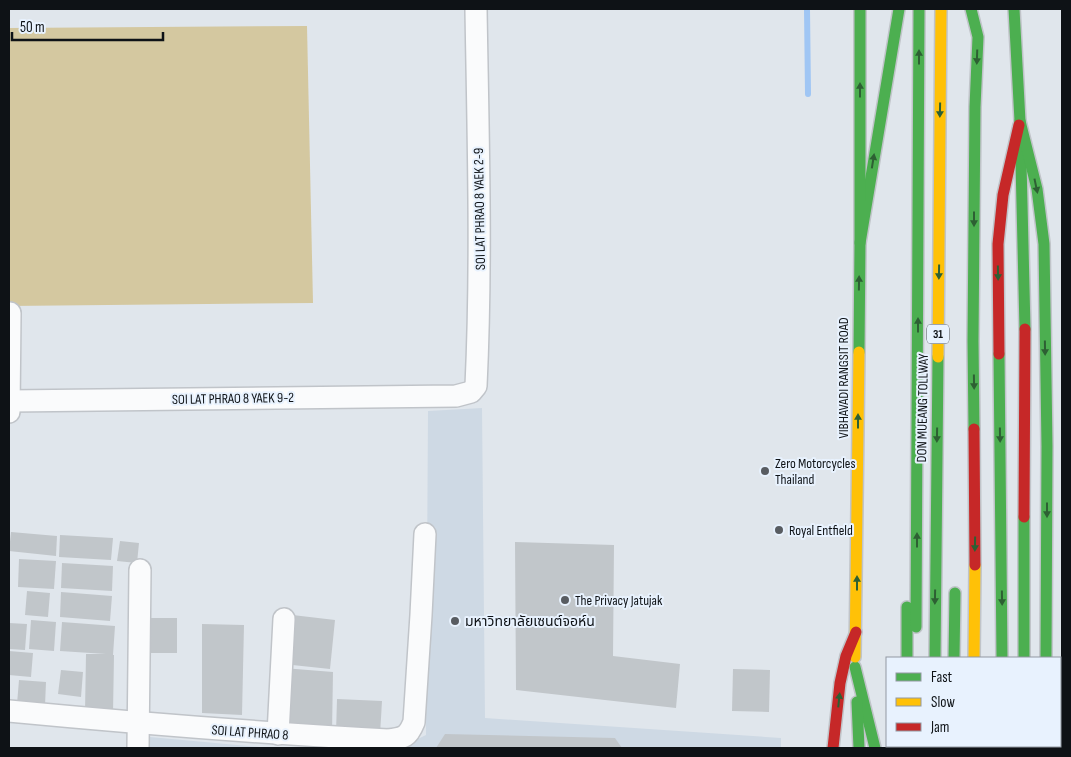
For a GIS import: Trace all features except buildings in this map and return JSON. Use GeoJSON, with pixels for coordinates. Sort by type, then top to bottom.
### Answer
{"type":"FeatureCollection","features":[{"type":"Feature","properties":{"kind":"main road","name":"VIBHAVADI RANGSIT ROAD"},"geometry":{"type":"LineString","coordinates":[[859,748],[855,668],[860,243],[860,9]]}},
{"type":"Feature","properties":{"kind":"main road"},"geometry":{"type":"LineString","coordinates":[[860,243],[899,9]]}},
{"type":"Feature","properties":{"kind":"main road"},"geometry":{"type":"LineString","coordinates":[[908,9],[908,29]]}},
{"type":"Feature","properties":{"kind":"main road","name":"DON MUEANG TOLLWAY"},"geometry":{"type":"LineString","coordinates":[[916,657],[919,9]]}},
{"type":"Feature","properties":{"kind":"main road","name":"DON MUEANG TOLLWAY"},"geometry":{"type":"LineString","coordinates":[[935,657],[941,9]]}},
{"type":"Feature","properties":{"kind":"main road"},"geometry":{"type":"LineString","coordinates":[[971,9],[978,38],[975,107],[973,331],[974,657]]}},
{"type":"Feature","properties":{"kind":"main road"},"geometry":{"type":"LineString","coordinates":[[1014,9],[1020,121],[1025,331],[1024,657]]}},
{"type":"Feature","properties":{"kind":"main road","name":"31"},"geometry":{"type":"LineString","coordinates":[[907,109],[907,657]]}},
{"type":"Feature","properties":{"kind":"main road"},"geometry":{"type":"LineString","coordinates":[[1020,121],[1053,245],[1047,446],[1046,657]]}},
{"type":"Feature","properties":{"kind":"main road"},"geometry":{"type":"LineString","coordinates":[[1002,657],[998,244],[1003,195],[1020,121]]}},
{"type":"Feature","properties":{"kind":"main road"},"geometry":{"type":"LineString","coordinates":[[954,657],[955,578]]}},
{"type":"Feature","properties":{"kind":"main road"},"geometry":{"type":"LineString","coordinates":[[833,748],[840,683],[846,656],[856,632]]}},
{"type":"Feature","properties":{"kind":"main road"},"geometry":{"type":"LineString","coordinates":[[855,668],[875,748]]}},
{"type":"Feature","properties":{"kind":"street","name":"SOI LAT PHRAO 8 YAEK 9-2"},"geometry":{"type":"LineString","coordinates":[[9,404],[456,396],[471,392],[476,386],[480,258],[476,9]]}},
{"type":"Feature","properties":{"kind":"street"},"geometry":{"type":"LineString","coordinates":[[9,404],[10,313]]}},
{"type":"Feature","properties":{"kind":"street","name":"SOI LAT PHRAO 8"},"geometry":{"type":"LineString","coordinates":[[9,711],[278,734],[388,740],[402,738],[411,730],[414,722],[425,534]]}},
{"type":"Feature","properties":{"kind":"street"},"geometry":{"type":"LineString","coordinates":[[138,748],[140,570]]}},
{"type":"Feature","properties":{"kind":"street"},"geometry":{"type":"LineString","coordinates":[[278,734],[284,619]]}},
{"type":"Feature","properties":{"kind":"shaded area"},"geometry":{"type":"Polygon","coordinates":[[[307,26],[313,303],[9,306],[9,28],[307,26]]]}},
{"type":"Feature","properties":{"kind":"shaded area","name":"มหาวิทยาลัยเซนต์จอห์น"},"geometry":{"type":"Polygon","coordinates":[[[482,408],[485,718],[781,738],[781,748],[399,748],[426,735],[428,411],[482,408]]]}},
{"type":"Feature","properties":{"kind":"shaded area"},"geometry":{"type":"Polygon","coordinates":[[[139,736],[271,748],[139,748],[139,736]]]}},
{"type":"Feature","properties":{"kind":"waterway"},"geometry":{"type":"LineString","coordinates":[[807,9],[808,94]]}},
{"type":"Feature","properties":{"kind":"traffic: fast"},"geometry":{"type":"LineString","coordinates":[[859,352],[860,9]]}},
{"type":"Feature","properties":{"kind":"traffic: fast"},"geometry":{"type":"LineString","coordinates":[[860,243],[899,9]]}},
{"type":"Feature","properties":{"kind":"traffic: fast"},"geometry":{"type":"LineString","coordinates":[[916,627],[919,9]]}},
{"type":"Feature","properties":{"kind":"traffic: fast"},"geometry":{"type":"LineString","coordinates":[[971,9],[978,37],[975,107],[974,429]]}},
{"type":"Feature","properties":{"kind":"traffic: fast"},"geometry":{"type":"LineString","coordinates":[[1014,9],[1020,121],[1025,329]]}},
{"type":"Feature","properties":{"kind":"traffic: fast"},"geometry":{"type":"LineString","coordinates":[[1020,121],[1037,189],[1044,244],[1047,446],[1046,657]]}},
{"type":"Feature","properties":{"kind":"traffic: fast"},"geometry":{"type":"LineString","coordinates":[[999,354],[1002,657]]}},
{"type":"Feature","properties":{"kind":"traffic: fast"},"geometry":{"type":"LineString","coordinates":[[935,657],[938,357]]}},
{"type":"Feature","properties":{"kind":"traffic: fast"},"geometry":{"type":"LineString","coordinates":[[1024,517],[1024,657]]}},
{"type":"Feature","properties":{"kind":"traffic: fast"},"geometry":{"type":"LineString","coordinates":[[954,657],[955,593]]}},
{"type":"Feature","properties":{"kind":"traffic: fast"},"geometry":{"type":"LineString","coordinates":[[907,607],[907,657]]}},
{"type":"Feature","properties":{"kind":"traffic: fast"},"geometry":{"type":"LineString","coordinates":[[855,667],[875,748]]}},
{"type":"Feature","properties":{"kind":"traffic: fast"},"geometry":{"type":"LineString","coordinates":[[857,702],[859,748]]}},
{"type":"Feature","properties":{"kind":"traffic: slow"},"geometry":{"type":"LineString","coordinates":[[938,357],[941,9]]}},
{"type":"Feature","properties":{"kind":"traffic: slow"},"geometry":{"type":"LineString","coordinates":[[855,657],[859,352]]}},
{"type":"Feature","properties":{"kind":"traffic: slow"},"geometry":{"type":"LineString","coordinates":[[974,657],[975,565]]}},
{"type":"Feature","properties":{"kind":"traffic: jam"},"geometry":{"type":"LineString","coordinates":[[999,354],[998,244],[1003,195],[1019,125]]}},
{"type":"Feature","properties":{"kind":"traffic: jam"},"geometry":{"type":"LineString","coordinates":[[1024,517],[1025,329]]}},
{"type":"Feature","properties":{"kind":"traffic: jam"},"geometry":{"type":"LineString","coordinates":[[974,429],[975,565]]}},
{"type":"Feature","properties":{"kind":"traffic: jam"},"geometry":{"type":"LineString","coordinates":[[833,748],[840,683],[846,656],[856,632]]}},
{"type":"Feature","properties":{"kind":"place","name":"Zero Motorcycles Thailand"},"geometry":{"type":"Point","coordinates":[765,471]}},
{"type":"Feature","properties":{"kind":"place","name":"Royal Entfield"},"geometry":{"type":"Point","coordinates":[779,530]}},
{"type":"Feature","properties":{"kind":"place","name":"The Privacy Jatujak"},"geometry":{"type":"Point","coordinates":[565,600]}},
{"type":"Feature","properties":{"kind":"place","name":"มหาวิทยาลัยเซนต์จอห์น"},"geometry":{"type":"Point","coordinates":[455,621]}}]}
